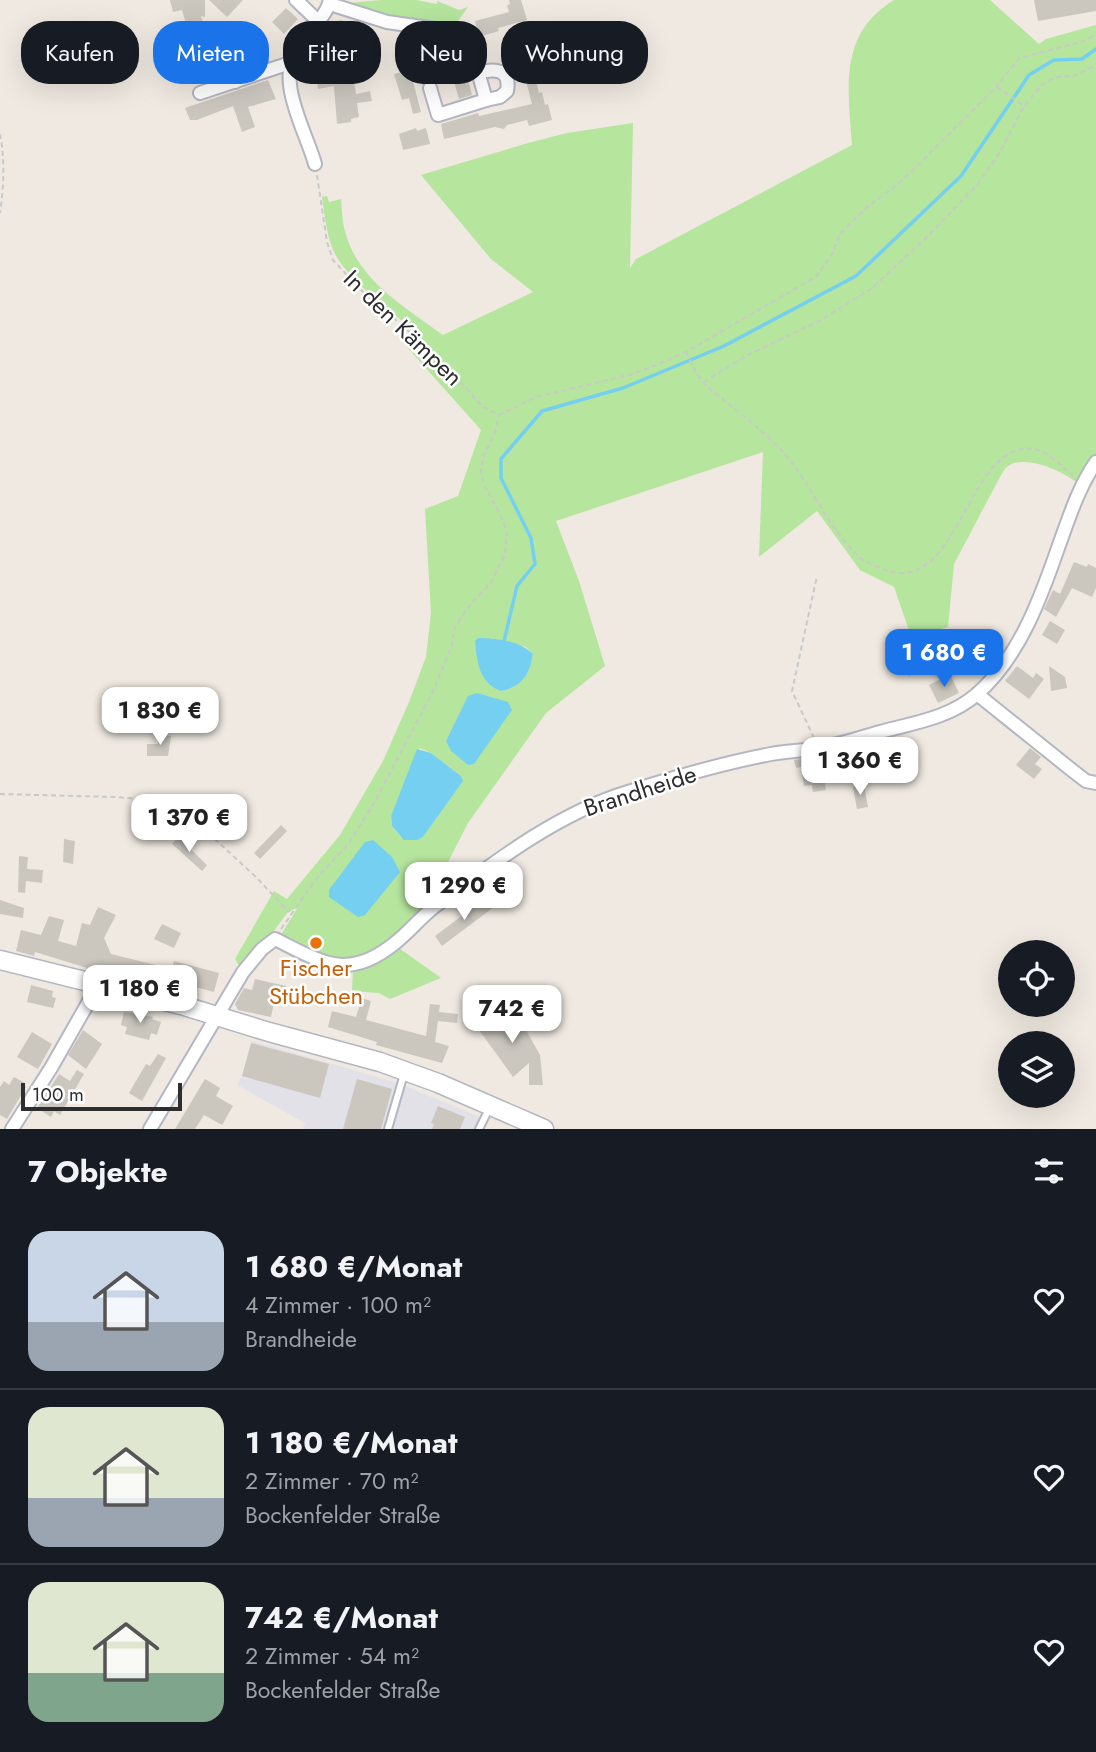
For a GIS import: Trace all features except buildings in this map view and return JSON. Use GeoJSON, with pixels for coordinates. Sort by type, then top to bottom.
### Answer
{"type":"FeatureCollection","features":[{"type":"Feature","properties":{"kind":"main road"},"geometry":{"type":"LineString","coordinates":[[0,960],[181,1005],[405,1070],[544,1129]]}},
{"type":"Feature","properties":{"kind":"street"},"geometry":{"type":"LineString","coordinates":[[296,0],[318,21],[330,2],[395,23]]}},
{"type":"Feature","properties":{"kind":"street"},"geometry":{"type":"LineString","coordinates":[[430,88],[438,115],[477,105],[500,97],[507,91],[508,79],[505,74],[493,69],[487,71]]}},
{"type":"Feature","properties":{"kind":"street"},"geometry":{"type":"LineString","coordinates":[[200,93],[229,84]]}},
{"type":"Feature","properties":{"kind":"street"},"geometry":{"type":"LineString","coordinates":[[292,84],[315,164]]}},
{"type":"Feature","properties":{"kind":"street"},"geometry":{"type":"LineString","coordinates":[[481,84],[486,100]]}},
{"type":"Feature","properties":{"kind":"street","name":"Brandheide"},"geometry":{"type":"LineString","coordinates":[[275,939],[329,963],[344,966],[369,961],[394,944],[432,909],[497,863],[569,815],[590,805],[704,769],[772,754],[819,748],[945,714],[977,694],[1002,666],[1028,624],[1082,484],[1096,461]]}},
{"type":"Feature","properties":{"kind":"street"},"geometry":{"type":"LineString","coordinates":[[977,694],[1073,771],[1096,783]]}},
{"type":"Feature","properties":{"kind":"street"},"geometry":{"type":"LineString","coordinates":[[150,1129],[243,972],[262,949],[275,939]]}},
{"type":"Feature","properties":{"kind":"street"},"geometry":{"type":"LineString","coordinates":[[12,1129],[51,1068],[92,996],[95,985]]}},
{"type":"Feature","properties":{"kind":"lane"},"geometry":{"type":"LineString","coordinates":[[388,1129],[405,1070]]}},
{"type":"Feature","properties":{"kind":"lane"},"geometry":{"type":"LineString","coordinates":[[479,1129],[490,1106]]}},
{"type":"Feature","properties":{"kind":"path"},"geometry":{"type":"LineString","coordinates":[[275,939],[290,913],[349,842],[374,803],[432,693],[451,648],[455,627],[468,606],[491,583],[505,554],[507,533],[483,483],[481,472],[483,457],[495,433],[499,415],[536,397],[629,375],[686,352],[817,276],[832,254],[839,234],[912,170],[996,87],[1019,58],[1081,42],[1096,35]]}},
{"type":"Feature","properties":{"kind":"path"},"geometry":{"type":"LineString","coordinates":[[703,382],[746,356],[818,321],[871,289],[925,239],[977,185],[1000,152],[1024,106],[1042,85],[1055,77],[1074,76],[1096,65]]}},
{"type":"Feature","properties":{"kind":"path"},"geometry":{"type":"LineString","coordinates":[[996,87],[1024,106]]}},
{"type":"Feature","properties":{"kind":"path"},"geometry":{"type":"LineString","coordinates":[[0,134],[4,156],[0,213]]}},
{"type":"Feature","properties":{"kind":"path","name":"In den Kämpen"},"geometry":{"type":"LineString","coordinates":[[315,164],[327,242],[333,260],[362,291],[432,351],[483,407],[499,415]]}},
{"type":"Feature","properties":{"kind":"path"},"geometry":{"type":"LineString","coordinates":[[686,352],[703,382],[785,455],[840,537],[866,562],[889,572],[905,574],[926,566],[954,530],[990,470],[1022,449],[1037,450],[1050,456],[1082,484]]}},
{"type":"Feature","properties":{"kind":"path"},"geometry":{"type":"LineString","coordinates":[[817,576],[792,691],[819,748]]}},
{"type":"Feature","properties":{"kind":"path"},"geometry":{"type":"LineString","coordinates":[[0,794],[174,801],[290,913]]}},
{"type":"Feature","properties":{"kind":"shaded area"},"geometry":{"type":"Polygon","coordinates":[[[252,1041],[398,1083],[480,1117],[474,1129],[303,1129],[305,1123],[237,1085],[252,1041]]]}},
{"type":"Feature","properties":{"kind":"green space"},"geometry":{"type":"Polygon","coordinates":[[[416,0],[437,4],[437,1],[459,10],[468,7],[458,21],[415,21],[385,16],[349,6],[349,3],[416,0]]]}},
{"type":"Feature","properties":{"kind":"green space"},"geometry":{"type":"Polygon","coordinates":[[[894,0],[990,0],[1039,44],[1046,39],[1096,25],[1096,456],[1077,483],[1054,469],[1034,463],[1015,463],[1007,467],[954,564],[948,627],[911,636],[894,587],[860,570],[817,511],[759,557],[763,452],[556,521],[579,581],[605,666],[546,713],[468,823],[445,868],[461,884],[366,960],[337,962],[279,938],[298,907],[287,913],[241,969],[235,959],[274,891],[287,899],[340,835],[383,761],[426,657],[431,613],[425,509],[458,496],[481,430],[407,347],[424,341],[356,281],[338,259],[329,237],[322,197],[327,196],[329,202],[341,199],[344,227],[351,248],[371,278],[398,303],[443,335],[533,292],[491,259],[421,175],[567,133],[633,123],[630,268],[636,259],[852,145],[850,64],[863,29],[894,0]],[[491,638],[501,691],[520,683],[530,668],[533,654],[526,647],[491,638]],[[419,748],[391,816],[392,826],[402,838],[423,837],[462,782],[461,776],[431,753],[419,748]]]}},
{"type":"Feature","properties":{"kind":"green space"},"geometry":{"type":"Polygon","coordinates":[[[396,946],[441,978],[390,999],[379,993],[352,991],[353,970],[369,966],[396,946]]]}},
{"type":"Feature","properties":{"kind":"water"},"geometry":{"type":"Polygon","coordinates":[[[478,638],[515,643],[533,654],[530,668],[520,683],[501,691],[488,683],[478,664],[475,641],[478,638]]]}},
{"type":"Feature","properties":{"kind":"water"},"geometry":{"type":"Polygon","coordinates":[[[477,693],[508,702],[512,710],[474,764],[468,765],[451,751],[446,741],[468,696],[477,693]]]}},
{"type":"Feature","properties":{"kind":"water"},"geometry":{"type":"Polygon","coordinates":[[[417,749],[431,753],[461,776],[463,781],[423,837],[404,840],[392,826],[391,816],[417,749]]]}},
{"type":"Feature","properties":{"kind":"water"},"geometry":{"type":"Polygon","coordinates":[[[373,840],[392,857],[400,872],[365,915],[358,917],[329,897],[329,890],[365,842],[373,840]]]}},
{"type":"Feature","properties":{"kind":"waterway"},"geometry":{"type":"LineString","coordinates":[[504,641],[517,586],[535,564],[531,538],[501,478],[501,459],[542,411],[623,388],[724,346],[856,276],[961,176],[1029,75],[1054,60],[1082,59],[1096,49]]}},
{"type":"Feature","properties":{"kind":"place","name":"Fischer Stübchen"},"geometry":{"type":"Point","coordinates":[316,943]}}]}
